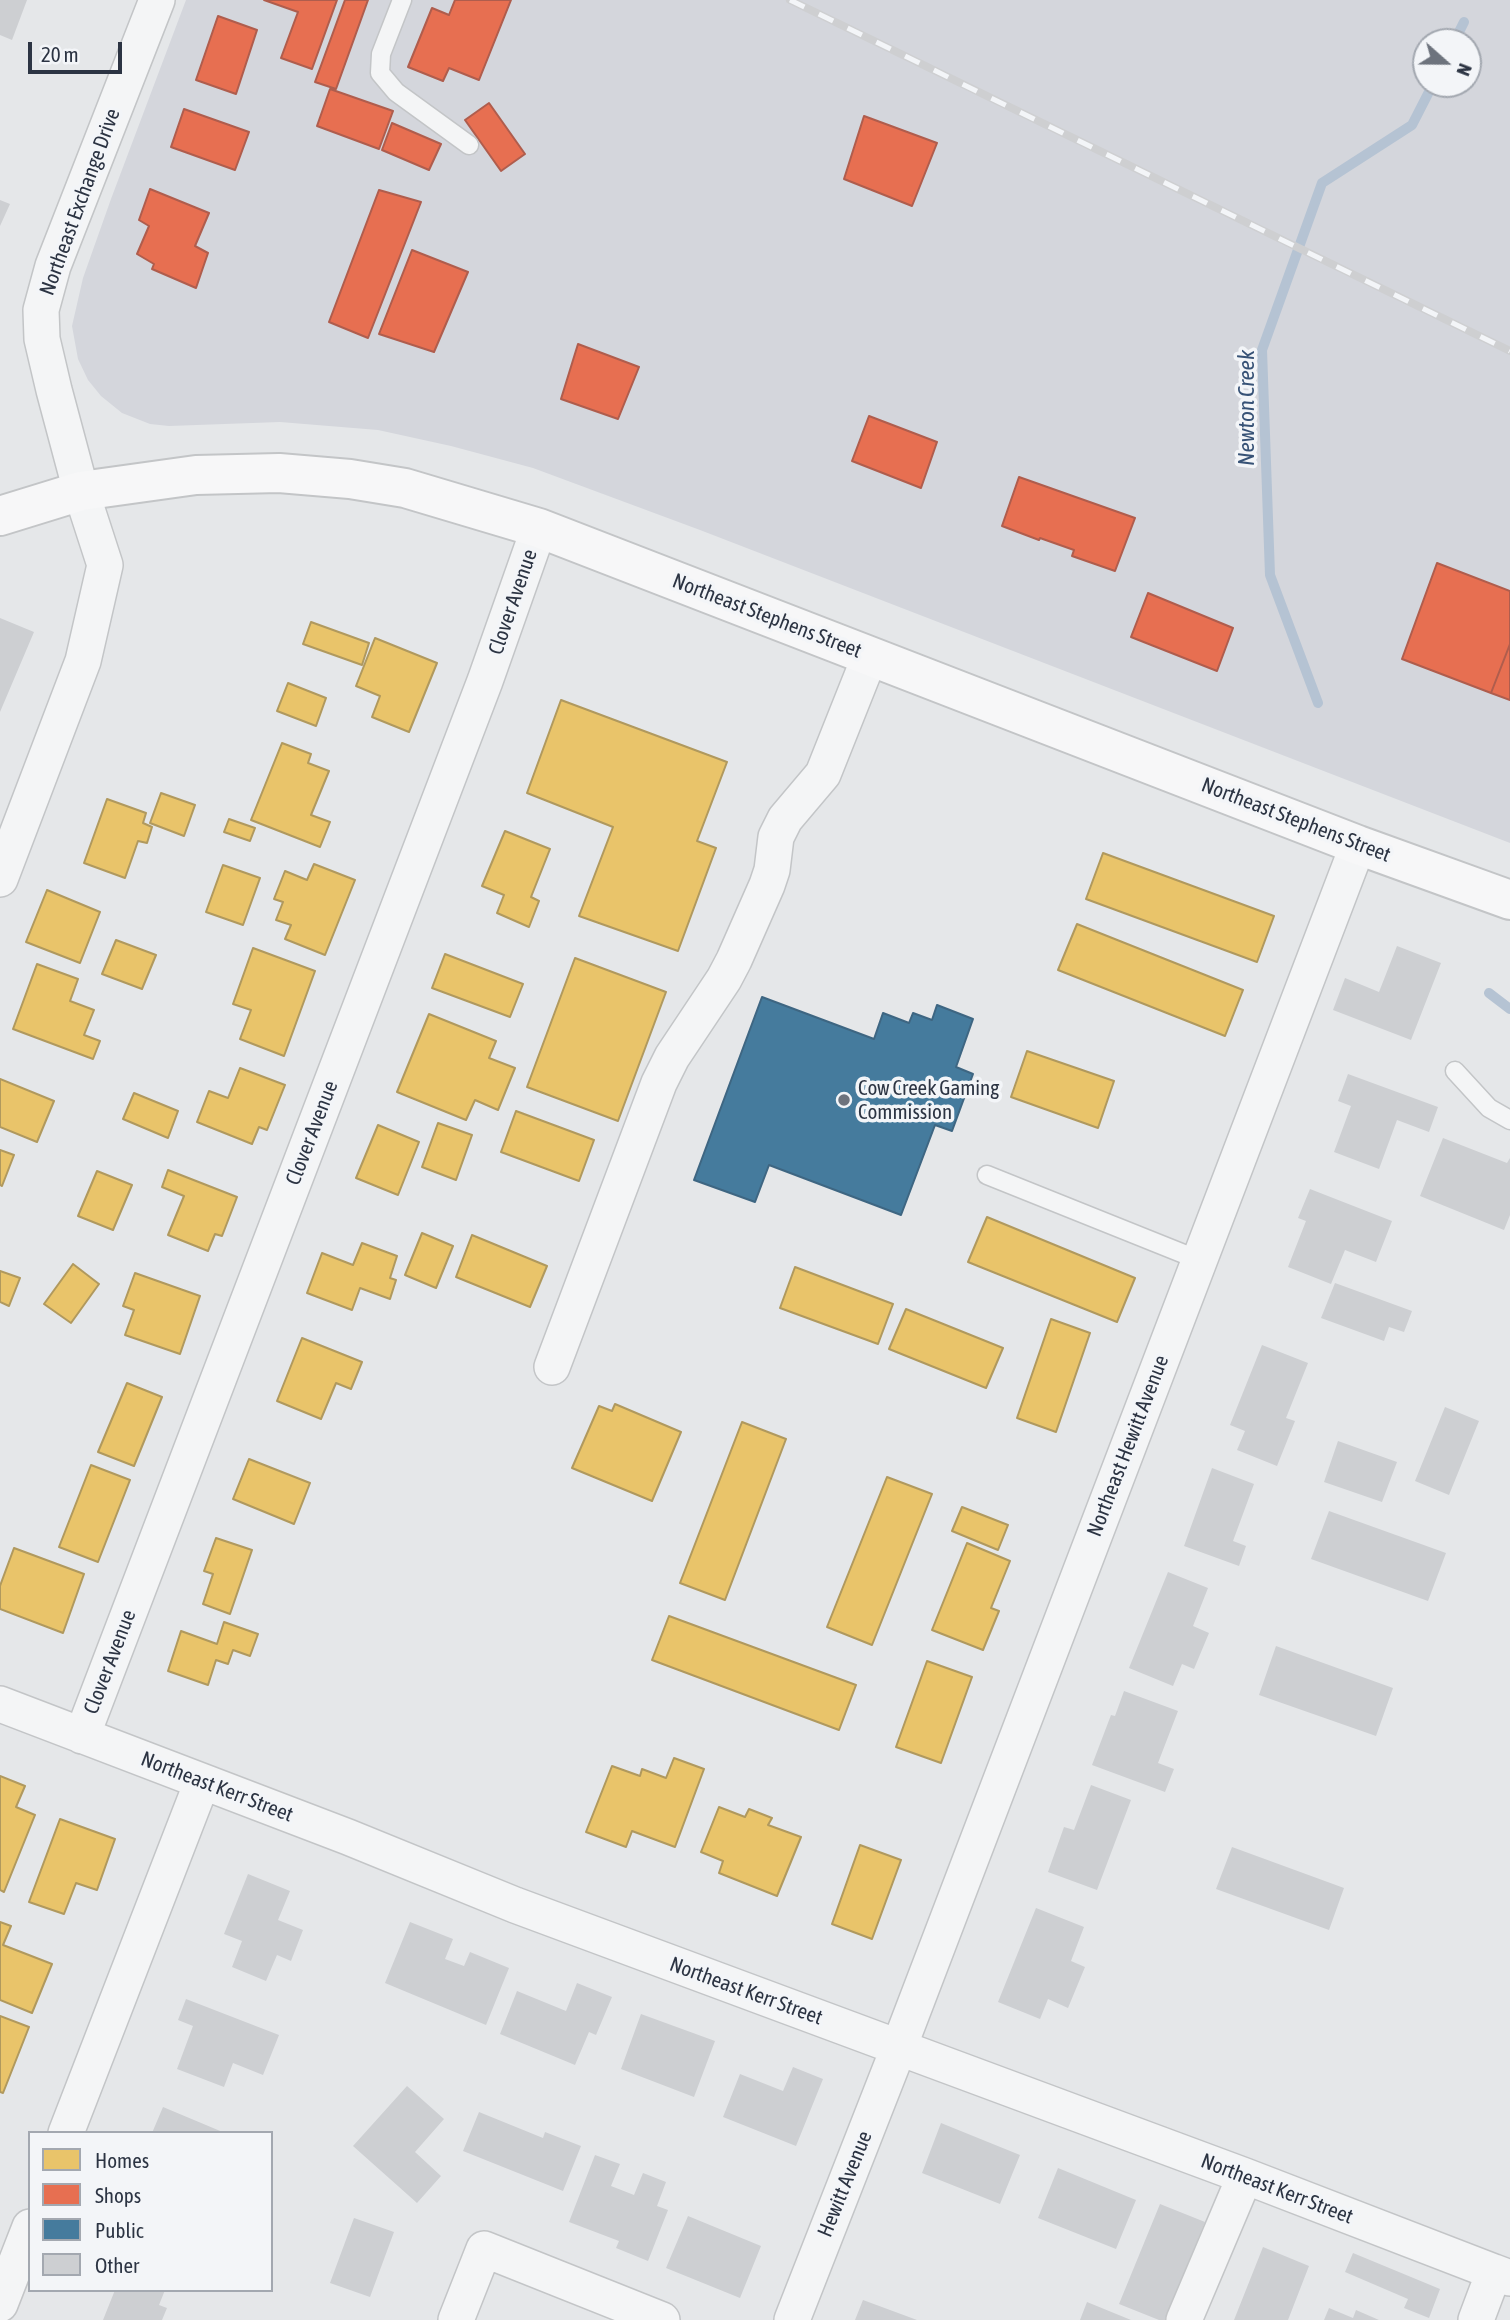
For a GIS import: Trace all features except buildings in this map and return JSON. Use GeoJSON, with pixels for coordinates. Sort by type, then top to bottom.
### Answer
{"type":"FeatureCollection","features":[{"type":"Feature","properties":{"kind":"main road","name":"Northeast Stephens Street"},"geometry":{"type":"LineString","coordinates":[[0,516],[81,491],[196,475],[279,473],[350,479],[418,491],[539,528],[1358,845],[1510,900]]}},
{"type":"Feature","properties":{"kind":"street","name":"Northeast Exchange Drive"},"geometry":{"type":"LineString","coordinates":[[0,880],[83,661],[105,565],[81,491],[45,352],[41,310],[53,266],[157,0]]}},
{"type":"Feature","properties":{"kind":"street","name":"Clover Avenue"},"geometry":{"type":"LineString","coordinates":[[82,1736],[481,692],[539,528]]}},
{"type":"Feature","properties":{"kind":"street"},"geometry":{"type":"LineString","coordinates":[[552,1367],[659,1083],[734,960],[767,885],[772,870],[776,837],[796,804],[823,774],[870,656]]}},
{"type":"Feature","properties":{"kind":"street","name":"Northeast Hewitt Avenue"},"geometry":{"type":"LineString","coordinates":[[899,2047],[1358,845]]}},
{"type":"Feature","properties":{"kind":"street","name":"Northeast Kerr Street"},"geometry":{"type":"LineString","coordinates":[[0,1704],[348,1837],[515,1905],[1245,2176],[1502,2275]]}},
{"type":"Feature","properties":{"kind":"street"},"geometry":{"type":"LineString","coordinates":[[67,2131],[202,1782]]}},
{"type":"Feature","properties":{"kind":"street","name":"Hewitt Avenue"},"geometry":{"type":"LineString","coordinates":[[792,2320],[899,2047]]}},
{"type":"Feature","properties":{"kind":"street"},"geometry":{"type":"LineString","coordinates":[[1184,2320],[1245,2176]]}},
{"type":"Feature","properties":{"kind":"street"},"geometry":{"type":"LineString","coordinates":[[0,2304],[28,2232]]}},
{"type":"Feature","properties":{"kind":"street"},"geometry":{"type":"LineString","coordinates":[[456,2320],[484,2249],[662,2320]]}},
{"type":"Feature","properties":{"kind":"street"},"geometry":{"type":"LineString","coordinates":[[1476,2320],[1502,2275]]}},
{"type":"Feature","properties":{"kind":"lane"},"geometry":{"type":"LineString","coordinates":[[402,0],[382,54],[380,73],[396,92],[468,145]]}},
{"type":"Feature","properties":{"kind":"lane"},"geometry":{"type":"LineString","coordinates":[[1455,1070],[1489,1108],[1510,1120]]}},
{"type":"Feature","properties":{"kind":"lane"},"geometry":{"type":"LineString","coordinates":[[987,1175],[1199,1260]]}},
{"type":"Feature","properties":{"kind":"shaded area"},"geometry":{"type":"Polygon","coordinates":[[[186,0],[1510,0],[1510,843],[533,468],[378,430],[280,422],[169,426],[150,424],[122,413],[101,396],[88,380],[78,359],[72,326],[83,278],[186,0]]]}},
{"type":"Feature","properties":{"kind":"waterway","name":"Newton Creek"},"geometry":{"type":"LineString","coordinates":[[1461,28],[1464,22]]}},
{"type":"Feature","properties":{"kind":"waterway","name":"Newton Creek"},"geometry":{"type":"LineString","coordinates":[[1318,703],[1270,575],[1262,350],[1322,183],[1412,125],[1426,98]]}},
{"type":"Feature","properties":{"kind":"waterway","name":"Newton Creek"},"geometry":{"type":"LineString","coordinates":[[1489,993],[1510,1009]]}},
{"type":"Feature","properties":{"kind":"railway"},"geometry":{"type":"LineString","coordinates":[[790,0],[1510,351]]}},
{"type":"Feature","properties":{"kind":"place","name":"Cow Creek Gaming Commission"},"geometry":{"type":"Point","coordinates":[844,1100]}}]}
